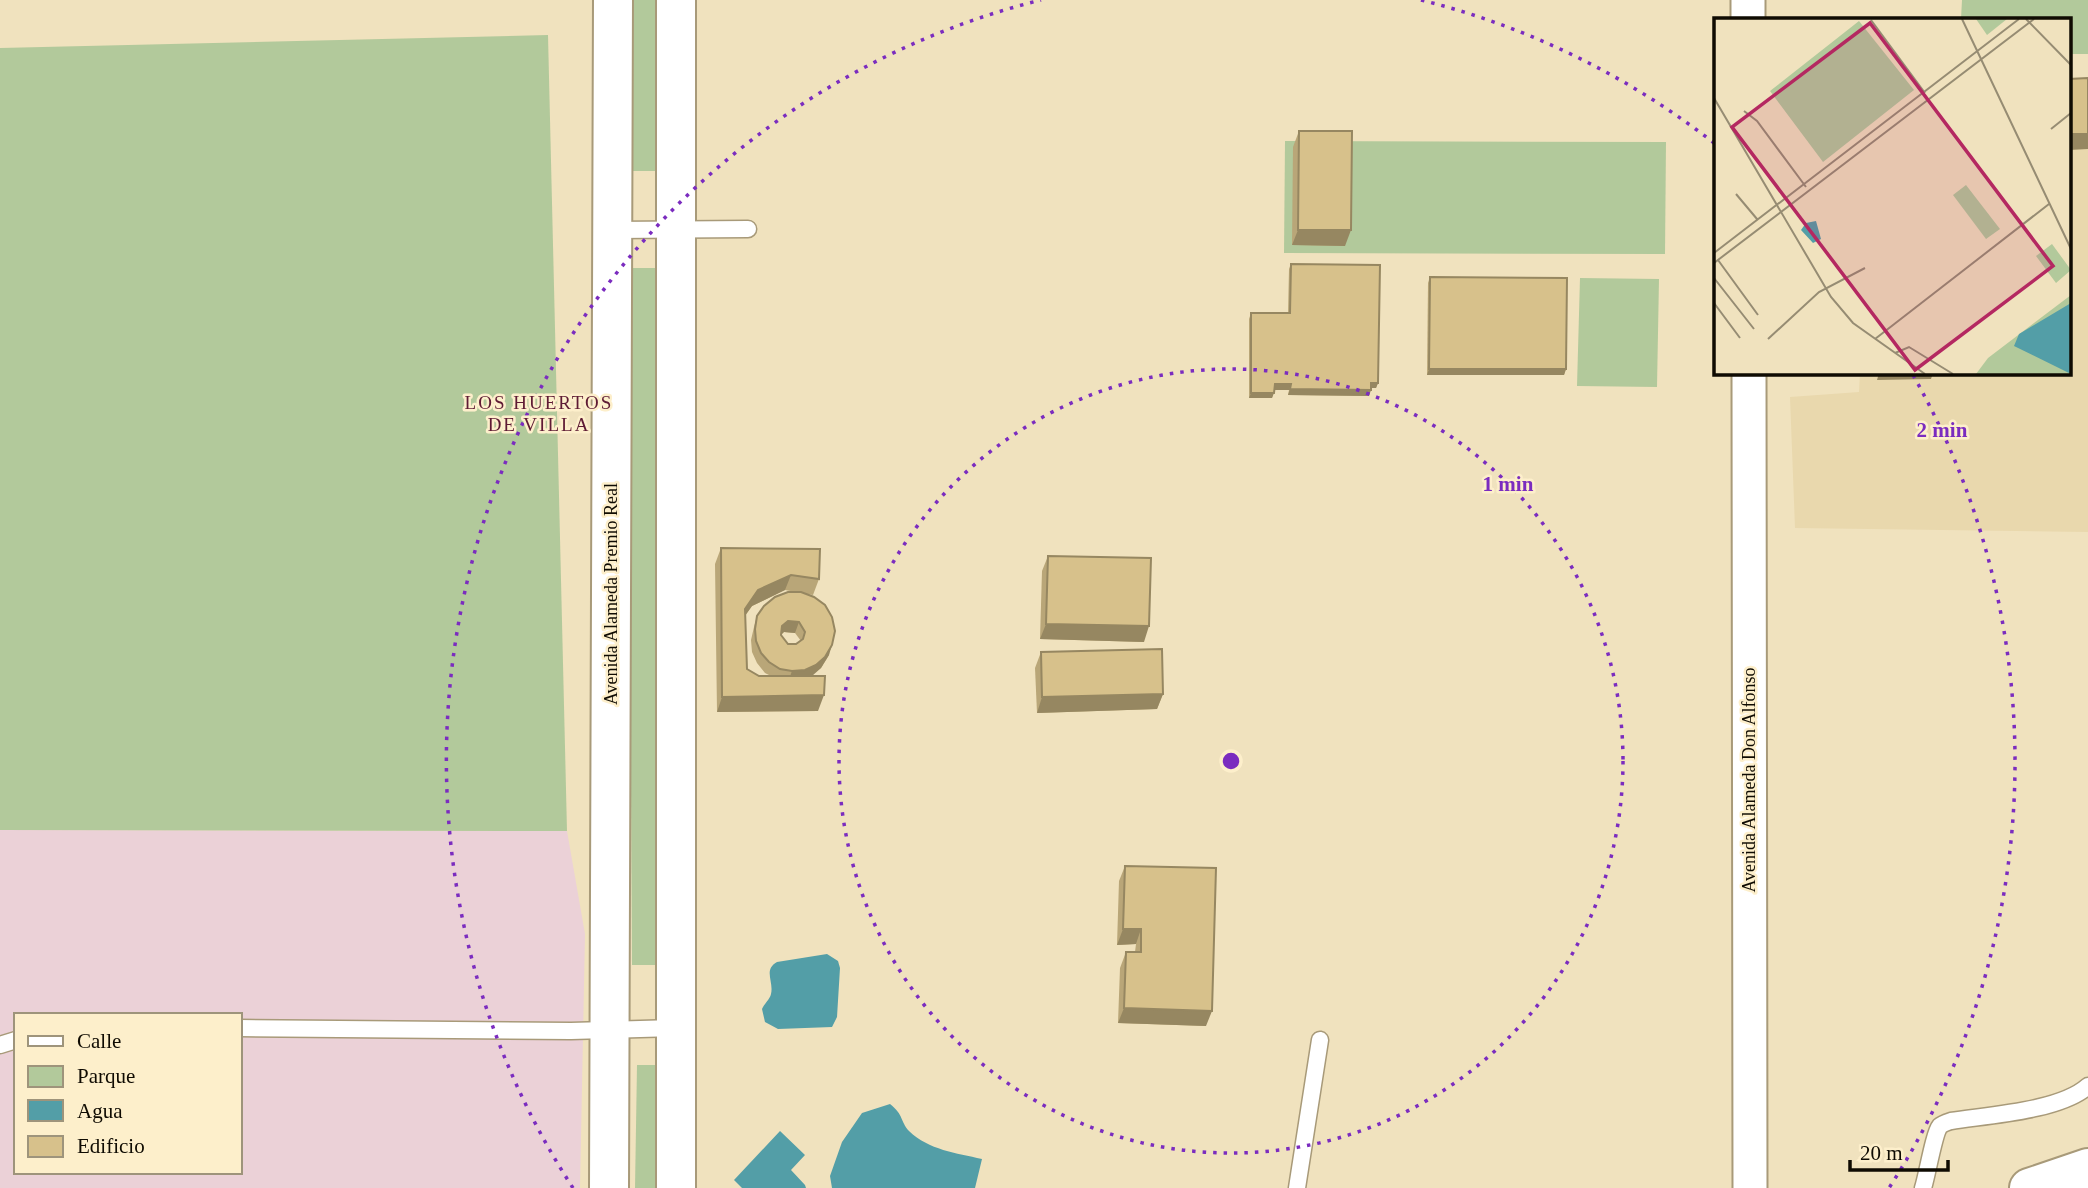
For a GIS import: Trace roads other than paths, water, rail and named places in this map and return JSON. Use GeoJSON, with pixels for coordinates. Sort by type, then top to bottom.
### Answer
{"type":"FeatureCollection","features":[{"type":"Feature","properties":{"kind":"street","name":"Avenida Alameda Premio Real"},"geometry":{"type":"LineString","coordinates":[[609,1188],[614,0]]}},
{"type":"Feature","properties":{"kind":"street"},"geometry":{"type":"LineString","coordinates":[[676,0],[676,1188]]}},
{"type":"Feature","properties":{"kind":"street"},"geometry":{"type":"LineString","coordinates":[[1748,0],[1748,18]]}},
{"type":"Feature","properties":{"kind":"street","name":"Avenida Alameda Don Alfonso"},"geometry":{"type":"LineString","coordinates":[[1749,374],[1750,1188]]}},
{"type":"Feature","properties":{"kind":"street"},"geometry":{"type":"LineString","coordinates":[[2029,1188],[2088,1168]]}},
{"type":"Feature","properties":{"kind":"lane"},"geometry":{"type":"LineString","coordinates":[[613,230],[748,229]]}},
{"type":"Feature","properties":{"kind":"lane"},"geometry":{"type":"LineString","coordinates":[[242,1028],[571,1031],[675,1028]]}},
{"type":"Feature","properties":{"kind":"lane"},"geometry":{"type":"LineString","coordinates":[[1297,1188],[1320,1040]]}},
{"type":"Feature","properties":{"kind":"lane"},"geometry":{"type":"LineString","coordinates":[[1923,1188],[1941,1125],[2046,1105],[2078,1095],[2088,1086]]}},
{"type":"Feature","properties":{"kind":"water"},"geometry":{"type":"Polygon","coordinates":[[[827,954],[838,961],[840,968],[837,1017],[832,1027],[778,1029],[765,1022],[762,1009],[771,994],[770,972],[773,965],[777,962],[827,954]]]}},
{"type":"Feature","properties":{"kind":"water"},"geometry":{"type":"Polygon","coordinates":[[[890,1104],[898,1111],[909,1131],[925,1143],[982,1159],[975,1188],[832,1188],[830,1176],[842,1142],[862,1113],[890,1104]]]}},
{"type":"Feature","properties":{"kind":"water"},"geometry":{"type":"Polygon","coordinates":[[[780,1131],[805,1155],[791,1170],[806,1188],[742,1188],[734,1180],[780,1131]]]}},
{"type":"Feature","properties":{"kind":"district","name":"LOS HUERTOS DE VILLA"},"geometry":{"type":"Point","coordinates":[539,413]}}]}
